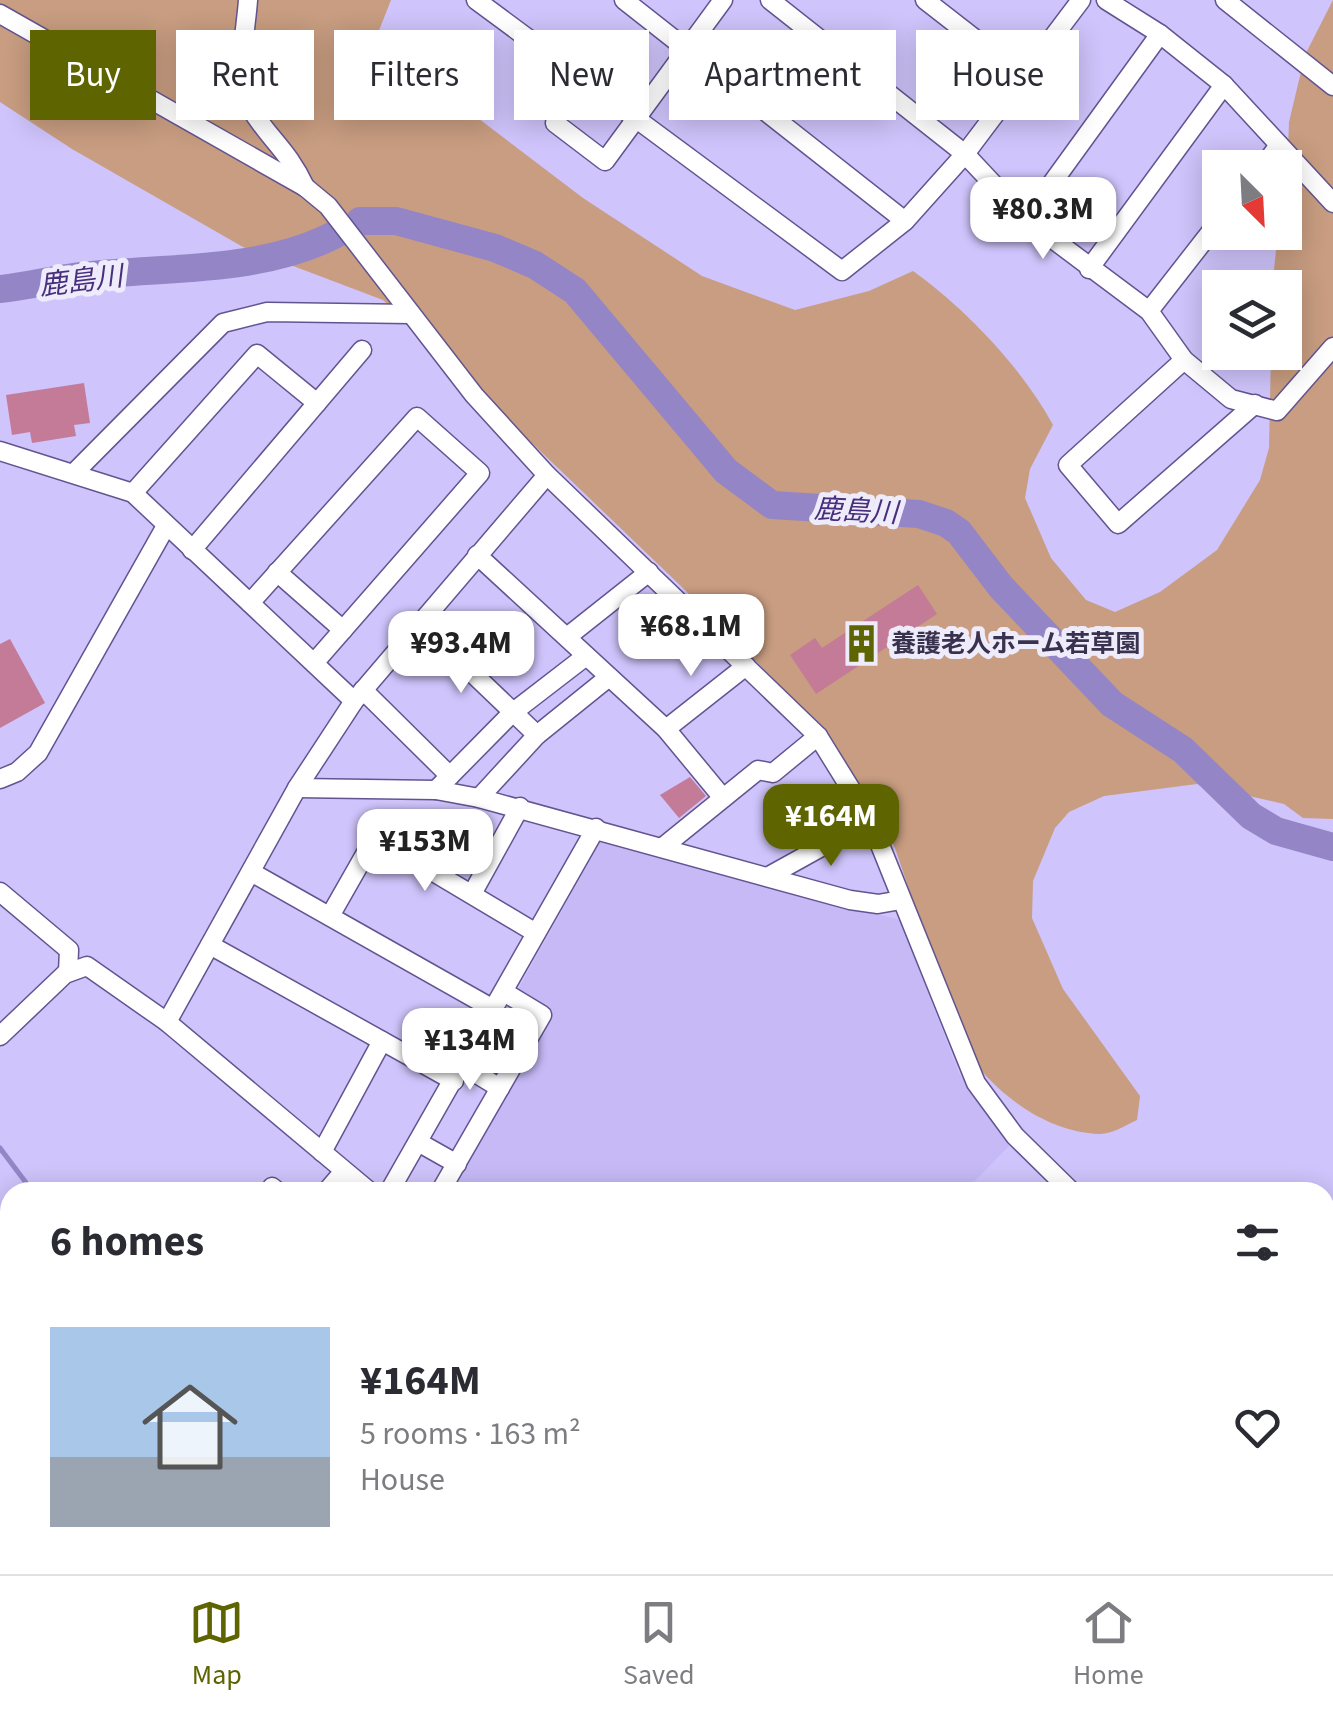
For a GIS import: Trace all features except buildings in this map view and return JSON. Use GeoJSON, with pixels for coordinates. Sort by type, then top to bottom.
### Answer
{"type":"FeatureCollection","features":[{"type":"Feature","properties":{"kind":"street"},"geometry":{"type":"LineString","coordinates":[[248,0],[243,76],[250,108],[290,155],[305,188]]}},
{"type":"Feature","properties":{"kind":"street"},"geometry":{"type":"LineString","coordinates":[[476,0],[517,30]]}},
{"type":"Feature","properties":{"kind":"street"},"geometry":{"type":"LineString","coordinates":[[624,0],[669,35]]}},
{"type":"Feature","properties":{"kind":"street"},"geometry":{"type":"LineString","coordinates":[[699,30],[723,0]]}},
{"type":"Feature","properties":{"kind":"street"},"geometry":{"type":"LineString","coordinates":[[770,0],[965,154],[1026,219],[1089,269],[1150,310],[1184,360],[1230,399],[1277,411],[1333,348]]}},
{"type":"Feature","properties":{"kind":"street"},"geometry":{"type":"LineString","coordinates":[[925,0],[964,30]]}},
{"type":"Feature","properties":{"kind":"street"},"geometry":{"type":"LineString","coordinates":[[1059,30],[1081,0]]}},
{"type":"Feature","properties":{"kind":"street"},"geometry":{"type":"LineString","coordinates":[[1106,0],[1160,34],[1224,86],[1333,203]]}},
{"type":"Feature","properties":{"kind":"street"},"geometry":{"type":"LineString","coordinates":[[1225,0],[1333,86]]}},
{"type":"Feature","properties":{"kind":"street"},"geometry":{"type":"LineString","coordinates":[[0,14],[305,188],[350,230],[474,395],[547,474],[818,736],[870,820],[976,1083],[1015,1136],[1062,1182]]}},
{"type":"Feature","properties":{"kind":"street"},"geometry":{"type":"LineString","coordinates":[[1026,219],[1160,34]]}},
{"type":"Feature","properties":{"kind":"street"},"geometry":{"type":"LineString","coordinates":[[649,96],[669,69]]}},
{"type":"Feature","properties":{"kind":"street"},"geometry":{"type":"LineString","coordinates":[[1089,269],[1224,86]]}},
{"type":"Feature","properties":{"kind":"street"},"geometry":{"type":"LineString","coordinates":[[555,124],[604,161],[631,120]]}},
{"type":"Feature","properties":{"kind":"street"},"geometry":{"type":"LineString","coordinates":[[639,120],[842,272],[905,221],[991,120]]}},
{"type":"Feature","properties":{"kind":"street"},"geometry":{"type":"LineString","coordinates":[[777,120],[905,221]]}},
{"type":"Feature","properties":{"kind":"street"},"geometry":{"type":"LineString","coordinates":[[1275,150],[1279,145]]}},
{"type":"Feature","properties":{"kind":"street"},"geometry":{"type":"LineString","coordinates":[[1150,310],[1202,243]]}},
{"type":"Feature","properties":{"kind":"street"},"geometry":{"type":"LineString","coordinates":[[75,472],[223,323],[266,312],[411,314]]}},
{"type":"Feature","properties":{"kind":"street"},"geometry":{"type":"LineString","coordinates":[[192,550],[362,350]]}},
{"type":"Feature","properties":{"kind":"street"},"geometry":{"type":"LineString","coordinates":[[133,493],[257,354],[317,402]]}},
{"type":"Feature","properties":{"kind":"street"},"geometry":{"type":"LineString","coordinates":[[1184,360],[1068,466],[1118,524],[1255,404]]}},
{"type":"Feature","properties":{"kind":"street"},"geometry":{"type":"LineString","coordinates":[[250,603],[417,416],[480,473],[314,663]]}},
{"type":"Feature","properties":{"kind":"street"},"geometry":{"type":"LineString","coordinates":[[0,451],[133,493],[314,663],[359,695],[450,776]]}},
{"type":"Feature","properties":{"kind":"street"},"geometry":{"type":"LineString","coordinates":[[167,1022],[297,788],[359,695],[547,474]]}},
{"type":"Feature","properties":{"kind":"street"},"geometry":{"type":"LineString","coordinates":[[0,778],[17,772],[38,753],[166,526]]}},
{"type":"Feature","properties":{"kind":"street"},"geometry":{"type":"LineString","coordinates":[[476,555],[666,729],[723,798]]}},
{"type":"Feature","properties":{"kind":"street"},"geometry":{"type":"LineString","coordinates":[[277,572],[343,630]]}},
{"type":"Feature","properties":{"kind":"street"},"geometry":{"type":"LineString","coordinates":[[566,638],[649,572]]}},
{"type":"Feature","properties":{"kind":"street"},"geometry":{"type":"LineString","coordinates":[[419,622],[537,735]]}},
{"type":"Feature","properties":{"kind":"street"},"geometry":{"type":"LineString","coordinates":[[436,790],[512,713],[586,656]]}},
{"type":"Feature","properties":{"kind":"street"},"geometry":{"type":"LineString","coordinates":[[666,729],[746,666]]}},
{"type":"Feature","properties":{"kind":"street"},"geometry":{"type":"LineString","coordinates":[[479,798],[537,735],[610,677]]}},
{"type":"Feature","properties":{"kind":"street"},"geometry":{"type":"LineString","coordinates":[[664,847],[758,770],[773,772],[818,736]]}},
{"type":"Feature","properties":{"kind":"street"},"geometry":{"type":"LineString","coordinates":[[297,788],[436,790],[520,807],[850,900],[878,904],[901,900]]}},
{"type":"Feature","properties":{"kind":"street"},"geometry":{"type":"LineString","coordinates":[[472,894],[520,807]]}},
{"type":"Feature","properties":{"kind":"street"},"geometry":{"type":"LineString","coordinates":[[769,876],[870,820]]}},
{"type":"Feature","properties":{"kind":"street"},"geometry":{"type":"LineString","coordinates":[[396,1182],[596,828]]}},
{"type":"Feature","properties":{"kind":"street"},"geometry":{"type":"LineString","coordinates":[[330,916],[376,837],[536,933]]}},
{"type":"Feature","properties":{"kind":"street"},"geometry":{"type":"LineString","coordinates":[[251,872],[495,1010]]}},
{"type":"Feature","properties":{"kind":"street"},"geometry":{"type":"LineString","coordinates":[[0,892],[69,950],[68,972]]}},
{"type":"Feature","properties":{"kind":"street"},"geometry":{"type":"LineString","coordinates":[[210,945],[382,1041],[500,1088]]}},
{"type":"Feature","properties":{"kind":"street"},"geometry":{"type":"LineString","coordinates":[[0,1036],[25,1008],[68,972],[87,966],[167,1022],[358,1182]]}},
{"type":"Feature","properties":{"kind":"street"},"geometry":{"type":"LineString","coordinates":[[446,1182],[542,1015],[504,992]]}},
{"type":"Feature","properties":{"kind":"street"},"geometry":{"type":"LineString","coordinates":[[322,1152],[382,1041]]}},
{"type":"Feature","properties":{"kind":"street"},"geometry":{"type":"LineString","coordinates":[[418,1142],[456,1164]]}},
{"type":"Feature","properties":{"kind":"street"},"geometry":{"type":"LineString","coordinates":[[335,1182],[344,1171]]}},
{"type":"Feature","properties":{"kind":"shaded area"},"geometry":{"type":"Polygon","coordinates":[[[0,0],[391,0],[379,30],[334,30],[334,120],[480,120],[583,198],[702,276],[795,310],[869,291],[913,271],[953,303],[1026,382],[1053,425],[1030,469],[1025,498],[1051,558],[1086,600],[1115,612],[1160,592],[1217,550],[1260,480],[1269,448],[1271,370],[1302,370],[1302,270],[1274,270],[1276,250],[1302,250],[1302,150],[1288,150],[1289,122],[1305,55],[1333,0],[1333,819],[1303,818],[1284,804],[1197,784],[1104,796],[1069,812],[1055,828],[1033,881],[1032,918],[1063,989],[1140,1096],[1137,1120],[1105,1134],[1058,1126],[1021,1106],[989,1079],[962,1047],[895,848],[868,798],[801,707],[383,300],[243,247],[72,149],[0,102],[0,0]]]}},
{"type":"Feature","properties":{"kind":"shaded area"},"geometry":{"type":"Polygon","coordinates":[[[601,841],[900,920],[959,1073],[1009,1146],[974,1182],[454,1182],[551,1015],[517,991],[601,841]]]}},
{"type":"Feature","properties":{"kind":"waterway","name":"鹿島川"},"geometry":{"type":"LineString","coordinates":[[360,221],[396,221],[495,248],[535,265],[575,291],[726,471],[772,505],[919,514],[946,523],[959,532],[1001,587],[1112,704],[1183,750],[1251,816],[1276,831],[1333,847]]}},
{"type":"Feature","properties":{"kind":"waterway","name":"鹿島川"},"geometry":{"type":"LineString","coordinates":[[0,289],[80,276],[248,262],[336,234]]}},
{"type":"Feature","properties":{"kind":"waterway"},"geometry":{"type":"LineString","coordinates":[[0,1148],[26,1182]]}},
{"type":"Feature","properties":{"kind":"place","name":"養護老人ホーム若草園"},"geometry":{"type":"Point","coordinates":[861,643]}}]}
